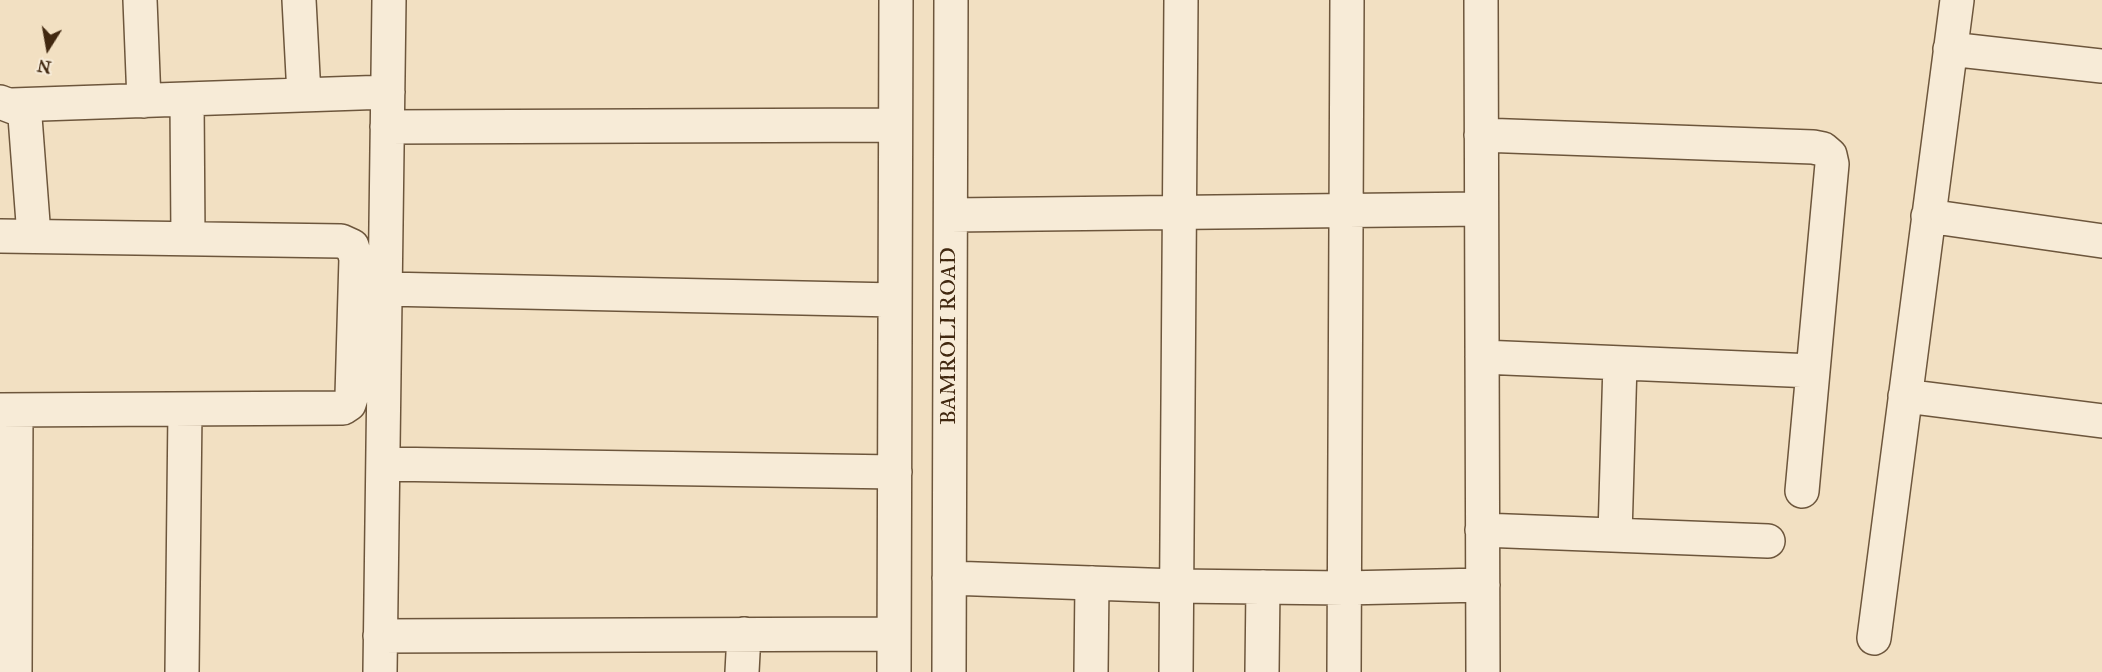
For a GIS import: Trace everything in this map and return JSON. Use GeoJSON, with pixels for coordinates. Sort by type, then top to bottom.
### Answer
{"type":"FeatureCollection","features":[{"type":"Feature","properties":{"kind":"street"},"geometry":{"type":"LineString","coordinates":[[140,0],[144,101]]}},
{"type":"Feature","properties":{"kind":"street"},"geometry":{"type":"LineString","coordinates":[[299,0],[304,95]]}},
{"type":"Feature","properties":{"kind":"street"},"geometry":{"type":"LineString","coordinates":[[380,672],[389,0]]}},
{"type":"Feature","properties":{"kind":"street"},"geometry":{"type":"LineString","coordinates":[[894,672],[896,0]]}},
{"type":"Feature","properties":{"kind":"street","name":"BAMROLI ROAD"},"geometry":{"type":"LineString","coordinates":[[949,672],[951,0]]}},
{"type":"Feature","properties":{"kind":"street"},"geometry":{"type":"LineString","coordinates":[[1176,672],[1181,0]]}},
{"type":"Feature","properties":{"kind":"street"},"geometry":{"type":"LineString","coordinates":[[1344,672],[1347,0]]}},
{"type":"Feature","properties":{"kind":"street"},"geometry":{"type":"LineString","coordinates":[[1481,0],[1483,672]]}},
{"type":"Feature","properties":{"kind":"street"},"geometry":{"type":"LineString","coordinates":[[1874,638],[1957,0]]}},
{"type":"Feature","properties":{"kind":"street"},"geometry":{"type":"LineString","coordinates":[[1950,49],[2102,66]]}},
{"type":"Feature","properties":{"kind":"street"},"geometry":{"type":"LineString","coordinates":[[6,104],[388,92]]}},
{"type":"Feature","properties":{"kind":"street"},"geometry":{"type":"LineString","coordinates":[[187,100],[188,238]]}},
{"type":"Feature","properties":{"kind":"street"},"geometry":{"type":"LineString","coordinates":[[6,104],[21,110],[26,125],[34,236]]}},
{"type":"Feature","properties":{"kind":"street"},"geometry":{"type":"LineString","coordinates":[[387,127],[895,125]]}},
{"type":"Feature","properties":{"kind":"street"},"geometry":{"type":"LineString","coordinates":[[1481,135],[1823,149],[1830,155],[1832,164],[1802,491]]}},
{"type":"Feature","properties":{"kind":"street"},"geometry":{"type":"LineString","coordinates":[[951,215],[1481,209]]}},
{"type":"Feature","properties":{"kind":"street"},"geometry":{"type":"LineString","coordinates":[[1928,216],[2102,241]]}},
{"type":"Feature","properties":{"kind":"street"},"geometry":{"type":"LineString","coordinates":[[0,236],[341,241],[352,246],[356,258],[349,404],[335,410],[8,410],[8,576],[15,672]]}},
{"type":"Feature","properties":{"kind":"street"},"geometry":{"type":"LineString","coordinates":[[385,289],[895,300]]}},
{"type":"Feature","properties":{"kind":"street"},"geometry":{"type":"LineString","coordinates":[[1482,357],[1813,371]]}},
{"type":"Feature","properties":{"kind":"street"},"geometry":{"type":"LineString","coordinates":[[1615,535],[1620,363]]}},
{"type":"Feature","properties":{"kind":"street"},"geometry":{"type":"LineString","coordinates":[[1905,396],[2102,421]]}},
{"type":"Feature","properties":{"kind":"street"},"geometry":{"type":"LineString","coordinates":[[182,672],[185,410]]}},
{"type":"Feature","properties":{"kind":"street"},"geometry":{"type":"LineString","coordinates":[[382,464],[894,472]]}},
{"type":"Feature","properties":{"kind":"street"},"geometry":{"type":"LineString","coordinates":[[1482,530],[1768,541]]}},
{"type":"Feature","properties":{"kind":"street"},"geometry":{"type":"LineString","coordinates":[[949,578],[1176,586],[1344,588],[1483,585]]}},
{"type":"Feature","properties":{"kind":"street"},"geometry":{"type":"LineString","coordinates":[[1091,672],[1092,583]]}},
{"type":"Feature","properties":{"kind":"street"},"geometry":{"type":"LineString","coordinates":[[1262,672],[1263,587]]}},
{"type":"Feature","properties":{"kind":"street"},"geometry":{"type":"LineString","coordinates":[[742,672],[744,634]]}},
{"type":"Feature","properties":{"kind":"street"},"geometry":{"type":"LineString","coordinates":[[380,636],[894,634]]}}]}
